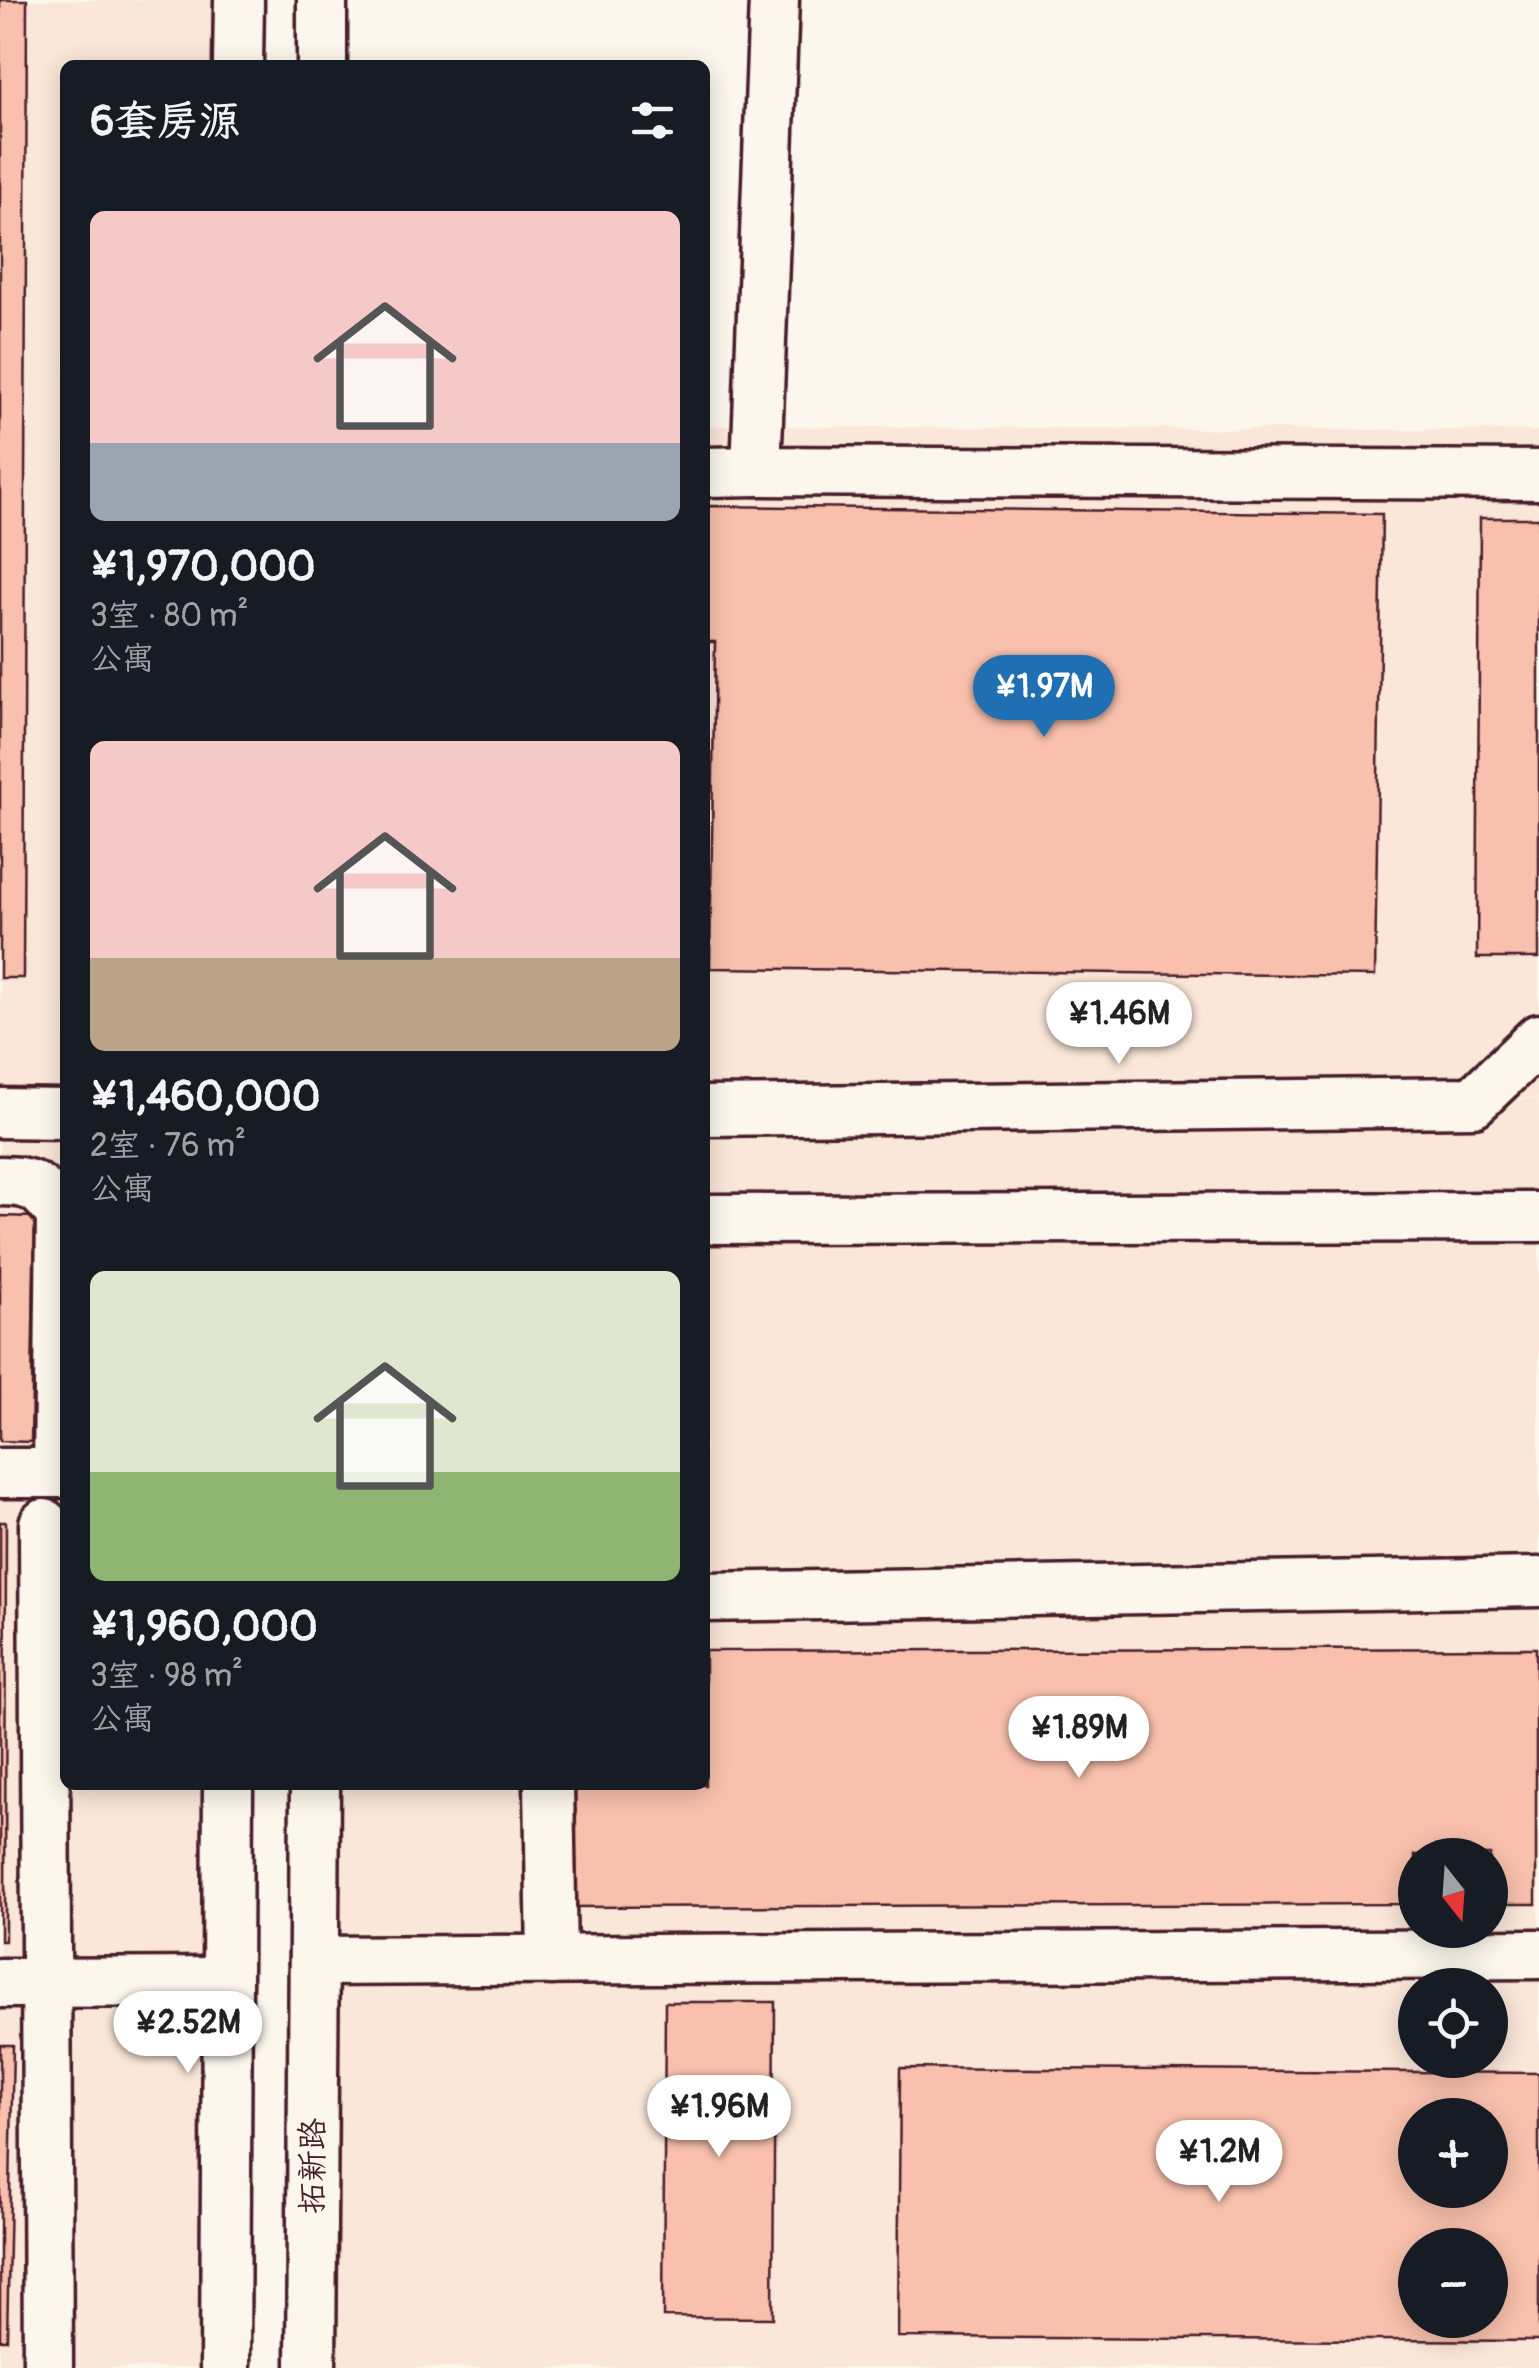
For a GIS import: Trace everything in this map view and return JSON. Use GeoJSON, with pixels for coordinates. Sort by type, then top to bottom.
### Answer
{"type":"FeatureCollection","features":[{"type":"Feature","properties":{"kind":"street"},"geometry":{"type":"LineString","coordinates":[[238,0],[238,60]]}},
{"type":"Feature","properties":{"kind":"street"},"geometry":{"type":"LineString","coordinates":[[322,0],[322,60]]}},
{"type":"Feature","properties":{"kind":"street"},"geometry":{"type":"LineString","coordinates":[[756,471],[774,0]]}},
{"type":"Feature","properties":{"kind":"street"},"geometry":{"type":"LineString","coordinates":[[710,472],[1539,475]]}},
{"type":"Feature","properties":{"kind":"street"},"geometry":{"type":"LineString","coordinates":[[710,1111],[1473,1102],[1539,1039]]}},
{"type":"Feature","properties":{"kind":"street"},"geometry":{"type":"LineString","coordinates":[[0,1114],[60,1114]]}},
{"type":"Feature","properties":{"kind":"street"},"geometry":{"type":"LineString","coordinates":[[0,1180],[20,1180],[41,1188],[60,1213]]}},
{"type":"Feature","properties":{"kind":"street"},"geometry":{"type":"LineString","coordinates":[[710,1219],[1539,1217]]}},
{"type":"Feature","properties":{"kind":"street"},"geometry":{"type":"LineString","coordinates":[[0,1474],[60,1473]]}},
{"type":"Feature","properties":{"kind":"street"},"geometry":{"type":"LineString","coordinates":[[44,1524],[48,2368]]}},
{"type":"Feature","properties":{"kind":"street"},"geometry":{"type":"LineString","coordinates":[[710,1597],[1539,1582]]}},
{"type":"Feature","properties":{"kind":"street"},"geometry":{"type":"LineString","coordinates":[[224,2368],[228,1790]]}},
{"type":"Feature","properties":{"kind":"street","name":"拓新路"},"geometry":{"type":"LineString","coordinates":[[310,2368],[315,1790]]}},
{"type":"Feature","properties":{"kind":"street"},"geometry":{"type":"LineString","coordinates":[[549,1790],[552,1960]]}},
{"type":"Feature","properties":{"kind":"street"},"geometry":{"type":"LineString","coordinates":[[314,1961],[1539,1954]]}},
{"type":"Feature","properties":{"kind":"street"},"geometry":{"type":"LineString","coordinates":[[0,1983],[227,1982]]}},
{"type":"Feature","properties":{"kind":"shaded area"},"geometry":{"type":"Polygon","coordinates":[[[0,0],[239,0],[238,60],[60,60],[60,1790],[228,1790],[225,2368],[0,2368],[0,0]]]}},
{"type":"Feature","properties":{"kind":"shaded area"},"geometry":{"type":"Polygon","coordinates":[[[710,426],[1539,431],[1539,1098],[880,1108],[1539,1099],[1539,2368],[311,2368],[315,1790],[710,1790],[710,426]]]}},
{"type":"Feature","properties":{"kind":"building"},"geometry":{"type":"Polygon","coordinates":[[[0,0],[27,0],[23,978],[0,978],[0,0]]]}},
{"type":"Feature","properties":{"kind":"building"},"geometry":{"type":"Polygon","coordinates":[[[710,506],[1382,514],[1375,976],[710,968],[715,642],[710,642],[710,506]]]}},
{"type":"Feature","properties":{"kind":"building"},"geometry":{"type":"Polygon","coordinates":[[[1480,518],[1539,518],[1539,958],[1477,958],[1480,518]]]}},
{"type":"Feature","properties":{"kind":"building"},"geometry":{"type":"Polygon","coordinates":[[[0,1216],[35,1217],[31,1442],[0,1441],[0,1216]]]}},
{"type":"Feature","properties":{"kind":"building"},"geometry":{"type":"Polygon","coordinates":[[[0,1522],[6,1522],[5,1941],[0,1941],[0,1522]]]}},
{"type":"Feature","properties":{"kind":"building"},"geometry":{"type":"Polygon","coordinates":[[[1536,1648],[1536,1904],[1508,1904],[1508,1838],[1398,1838],[1398,1904],[567,1907],[567,1790],[710,1790],[710,1651],[1536,1648]]]}},
{"type":"Feature","properties":{"kind":"building"},"geometry":{"type":"Polygon","coordinates":[[[665,2002],[775,2002],[773,2318],[663,2317],[665,2002]]]}},
{"type":"Feature","properties":{"kind":"building"},"geometry":{"type":"Polygon","coordinates":[[[0,2045],[13,2045],[7,2340],[0,2340],[0,2045]]]}},
{"type":"Feature","properties":{"kind":"building"},"geometry":{"type":"Polygon","coordinates":[[[900,2068],[1398,2072],[1398,2078],[1508,2078],[1508,2073],[1539,2073],[1539,2341],[898,2337],[900,2068]]]}}]}
